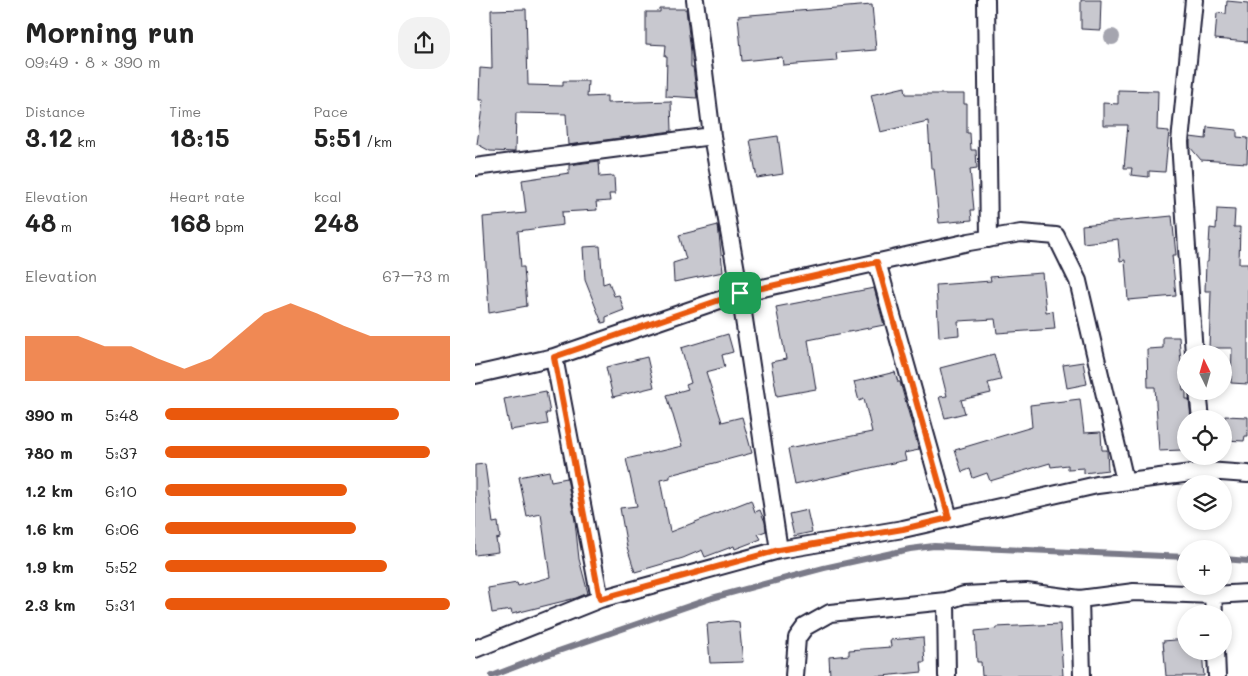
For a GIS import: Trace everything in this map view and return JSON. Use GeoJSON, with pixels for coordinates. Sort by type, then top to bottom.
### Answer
{"type":"FeatureCollection","features":[{"type":"Feature","properties":{"kind":"street"},"geometry":{"type":"LineString","coordinates":[[695,0],[712,136],[740,293],[779,550]]}},
{"type":"Feature","properties":{"kind":"street"},"geometry":{"type":"LineString","coordinates":[[986,0],[989,239]]}},
{"type":"Feature","properties":{"kind":"street"},"geometry":{"type":"LineString","coordinates":[[1193,345],[1181,142],[1194,0]]}},
{"type":"Feature","properties":{"kind":"street"},"geometry":{"type":"LineString","coordinates":[[475,167],[712,136]]}},
{"type":"Feature","properties":{"kind":"street"},"geometry":{"type":"LineString","coordinates":[[475,375],[554,357],[740,293],[989,239],[1021,234],[1056,236],[1078,281],[1125,481]]}},
{"type":"Feature","properties":{"kind":"street"},"geometry":{"type":"LineString","coordinates":[[877,262],[949,518]]}},
{"type":"Feature","properties":{"kind":"street"},"geometry":{"type":"LineString","coordinates":[[554,357],[600,599]]}},
{"type":"Feature","properties":{"kind":"street"},"geometry":{"type":"LineString","coordinates":[[475,649],[600,599],[779,550],[903,529],[1097,485],[1125,481],[1197,465]]}},
{"type":"Feature","properties":{"kind":"street"},"geometry":{"type":"LineString","coordinates":[[1214,465],[1248,474]]}},
{"type":"Feature","properties":{"kind":"street"},"geometry":{"type":"LineString","coordinates":[[794,676],[797,638],[805,627],[830,613],[946,601],[964,595],[1026,592],[1080,600],[1134,592],[1177,594]]}},
{"type":"Feature","properties":{"kind":"street"},"geometry":{"type":"LineString","coordinates":[[1232,594],[1248,593]]}},
{"type":"Feature","properties":{"kind":"street"},"geometry":{"type":"LineString","coordinates":[[1213,595],[1214,605]]}},
{"type":"Feature","properties":{"kind":"street"},"geometry":{"type":"LineString","coordinates":[[1080,600],[1082,676]]}},
{"type":"Feature","properties":{"kind":"street"},"geometry":{"type":"LineString","coordinates":[[946,601],[947,676]]}},
{"type":"Feature","properties":{"kind":"street"},"geometry":{"type":"LineString","coordinates":[[1216,660],[1217,676]]}},
{"type":"Feature","properties":{"kind":"building"},"geometry":{"type":"Polygon","coordinates":[[[1081,0],[1101,0],[1100,30],[1081,29],[1081,0]]]}},
{"type":"Feature","properties":{"kind":"building"},"geometry":{"type":"Polygon","coordinates":[[[1227,1],[1248,3],[1248,42],[1215,39],[1217,13],[1226,14],[1227,1]]]}},
{"type":"Feature","properties":{"kind":"building"},"geometry":{"type":"Polygon","coordinates":[[[872,5],[876,50],[836,53],[837,61],[783,65],[782,57],[742,61],[738,16],[872,5]]]}},
{"type":"Feature","properties":{"kind":"building"},"geometry":{"type":"Polygon","coordinates":[[[526,9],[528,85],[563,86],[563,81],[588,81],[587,97],[607,96],[607,103],[671,101],[672,131],[568,145],[566,114],[516,113],[515,152],[490,151],[477,144],[483,100],[479,100],[480,68],[492,69],[491,10],[526,9]]]}},
{"type":"Feature","properties":{"kind":"building"},"geometry":{"type":"Polygon","coordinates":[[[660,9],[686,9],[691,67],[693,67],[697,98],[666,96],[666,45],[646,44],[646,12],[660,12],[660,9]]]}},
{"type":"Feature","properties":{"kind":"building"},"geometry":{"type":"Polygon","coordinates":[[[905,87],[906,94],[964,94],[964,104],[967,104],[967,133],[970,133],[971,150],[976,150],[977,168],[970,169],[974,210],[971,210],[972,220],[939,223],[934,168],[931,168],[928,121],[880,132],[871,95],[905,87]]]}},
{"type":"Feature","properties":{"kind":"building"},"geometry":{"type":"Polygon","coordinates":[[[1118,90],[1158,91],[1157,130],[1169,131],[1165,172],[1149,171],[1149,177],[1131,175],[1132,168],[1124,168],[1128,125],[1103,125],[1103,103],[1118,104],[1118,90]]]}},
{"type":"Feature","properties":{"kind":"building"},"geometry":{"type":"Polygon","coordinates":[[[1207,127],[1237,130],[1237,137],[1248,138],[1247,163],[1201,160],[1190,147],[1190,137],[1206,139],[1207,127]]]}},
{"type":"Feature","properties":{"kind":"building"},"geometry":{"type":"Polygon","coordinates":[[[778,136],[783,174],[757,178],[750,140],[778,136]]]}},
{"type":"Feature","properties":{"kind":"building"},"geometry":{"type":"Polygon","coordinates":[[[599,161],[600,177],[614,176],[615,194],[609,194],[610,201],[596,202],[597,210],[562,212],[563,225],[518,231],[521,267],[524,267],[527,306],[489,313],[483,217],[526,213],[522,180],[569,173],[569,165],[599,161]]]}},
{"type":"Feature","properties":{"kind":"building"},"geometry":{"type":"Polygon","coordinates":[[[1217,209],[1235,210],[1234,227],[1240,227],[1239,264],[1248,264],[1248,384],[1233,383],[1233,345],[1209,345],[1211,291],[1205,291],[1206,262],[1208,262],[1210,228],[1216,229],[1217,209]]]}},
{"type":"Feature","properties":{"kind":"building"},"geometry":{"type":"Polygon","coordinates":[[[1172,216],[1176,255],[1172,255],[1176,296],[1128,300],[1125,260],[1120,261],[1118,239],[1083,243],[1082,225],[1172,216]]]}},
{"type":"Feature","properties":{"kind":"building"},"geometry":{"type":"Polygon","coordinates":[[[718,225],[723,272],[674,282],[673,263],[686,259],[679,235],[718,225]]]}},
{"type":"Feature","properties":{"kind":"building"},"geometry":{"type":"Polygon","coordinates":[[[600,246],[603,284],[609,282],[614,296],[619,295],[624,310],[606,317],[606,322],[602,323],[585,280],[583,247],[600,246]]]}},
{"type":"Feature","properties":{"kind":"building"},"geometry":{"type":"Polygon","coordinates":[[[1042,273],[1046,312],[1053,311],[1055,329],[997,333],[995,319],[958,321],[959,335],[939,337],[936,285],[991,281],[990,277],[1042,273]]]}},
{"type":"Feature","properties":{"kind":"building"},"geometry":{"type":"Polygon","coordinates":[[[874,288],[884,325],[808,340],[816,389],[777,396],[771,362],[786,359],[776,307],[874,288]]]}},
{"type":"Feature","properties":{"kind":"building"},"geometry":{"type":"Polygon","coordinates":[[[728,334],[733,352],[722,355],[725,367],[706,372],[722,422],[742,417],[752,453],[670,475],[670,478],[660,480],[670,532],[751,500],[755,512],[760,510],[765,522],[766,531],[758,534],[761,539],[735,549],[734,546],[705,557],[702,550],[683,558],[635,572],[627,547],[620,508],[637,506],[626,459],[682,446],[667,395],[688,389],[686,385],[691,383],[681,348],[728,334]]]}},
{"type":"Feature","properties":{"kind":"building"},"geometry":{"type":"Polygon","coordinates":[[[1163,337],[1179,337],[1180,345],[1177,345],[1177,400],[1189,400],[1190,410],[1177,410],[1177,450],[1159,451],[1155,387],[1148,387],[1147,349],[1163,348],[1163,337]]]}},
{"type":"Feature","properties":{"kind":"building"},"geometry":{"type":"Polygon","coordinates":[[[994,354],[1001,380],[988,383],[991,393],[961,400],[965,413],[945,418],[939,397],[947,396],[940,368],[994,354]]]}},
{"type":"Feature","properties":{"kind":"building"},"geometry":{"type":"Polygon","coordinates":[[[647,357],[654,387],[613,397],[606,367],[647,357]]]}},
{"type":"Feature","properties":{"kind":"building"},"geometry":{"type":"Polygon","coordinates":[[[1083,362],[1087,384],[1067,388],[1063,365],[1083,362]]]}},
{"type":"Feature","properties":{"kind":"building"},"geometry":{"type":"Polygon","coordinates":[[[895,372],[898,382],[900,382],[919,450],[904,453],[906,460],[795,485],[788,449],[872,432],[864,399],[859,401],[854,382],[895,372]]]}},
{"type":"Feature","properties":{"kind":"building"},"geometry":{"type":"Polygon","coordinates":[[[546,391],[550,413],[546,413],[548,424],[510,430],[504,399],[546,391]]]}},
{"type":"Feature","properties":{"kind":"building"},"geometry":{"type":"Polygon","coordinates":[[[1080,399],[1084,433],[1101,432],[1102,450],[1107,450],[1108,470],[1084,473],[1084,468],[1068,469],[1068,465],[1051,467],[1050,463],[990,481],[987,473],[973,478],[970,469],[962,472],[955,450],[1032,427],[1030,405],[1080,399]]]}},
{"type":"Feature","properties":{"kind":"building"},"geometry":{"type":"Polygon","coordinates":[[[1232,416],[1248,417],[1248,436],[1245,436],[1244,441],[1232,440],[1232,416]]]}},
{"type":"Feature","properties":{"kind":"building"},"geometry":{"type":"Polygon","coordinates":[[[485,464],[493,523],[498,522],[500,538],[496,539],[498,552],[475,555],[475,465],[485,464]]]}},
{"type":"Feature","properties":{"kind":"building"},"geometry":{"type":"Polygon","coordinates":[[[549,471],[551,481],[567,478],[575,521],[579,559],[588,593],[576,598],[512,614],[511,610],[492,613],[488,588],[517,583],[518,586],[550,577],[541,514],[527,517],[519,477],[549,471]]]}},
{"type":"Feature","properties":{"kind":"building"},"geometry":{"type":"Polygon","coordinates":[[[807,510],[812,532],[794,536],[789,514],[807,510]]]}},
{"type":"Feature","properties":{"kind":"building"},"geometry":{"type":"Polygon","coordinates":[[[739,622],[743,662],[710,663],[707,624],[739,622]]]}},
{"type":"Feature","properties":{"kind":"building"},"geometry":{"type":"Polygon","coordinates":[[[1060,624],[1063,676],[982,676],[981,662],[977,662],[975,631],[996,629],[996,627],[1060,624]]]}},
{"type":"Feature","properties":{"kind":"building"},"geometry":{"type":"Polygon","coordinates":[[[923,637],[925,662],[921,662],[922,672],[882,676],[830,676],[829,657],[849,655],[849,650],[891,647],[890,640],[923,637]]]}},
{"type":"Feature","properties":{"kind":"building"},"geometry":{"type":"Polygon","coordinates":[[[1177,640],[1177,660],[1203,660],[1204,676],[1166,676],[1163,641],[1177,640]]]}},
{"type":"Feature","properties":{"kind":"waterway"},"geometry":{"type":"LineString","coordinates":[[492,676],[541,657],[712,598],[824,568],[910,549],[934,546],[1177,557]]}},
{"type":"Feature","properties":{"kind":"waterway"},"geometry":{"type":"LineString","coordinates":[[1232,560],[1248,561]]}},
{"type":"Feature","properties":{"kind":"route"},"geometry":{"type":"LineString","coordinates":[[877,262],[949,518],[903,529],[779,550],[600,599],[554,357],[740,293],[877,262]]}}]}
